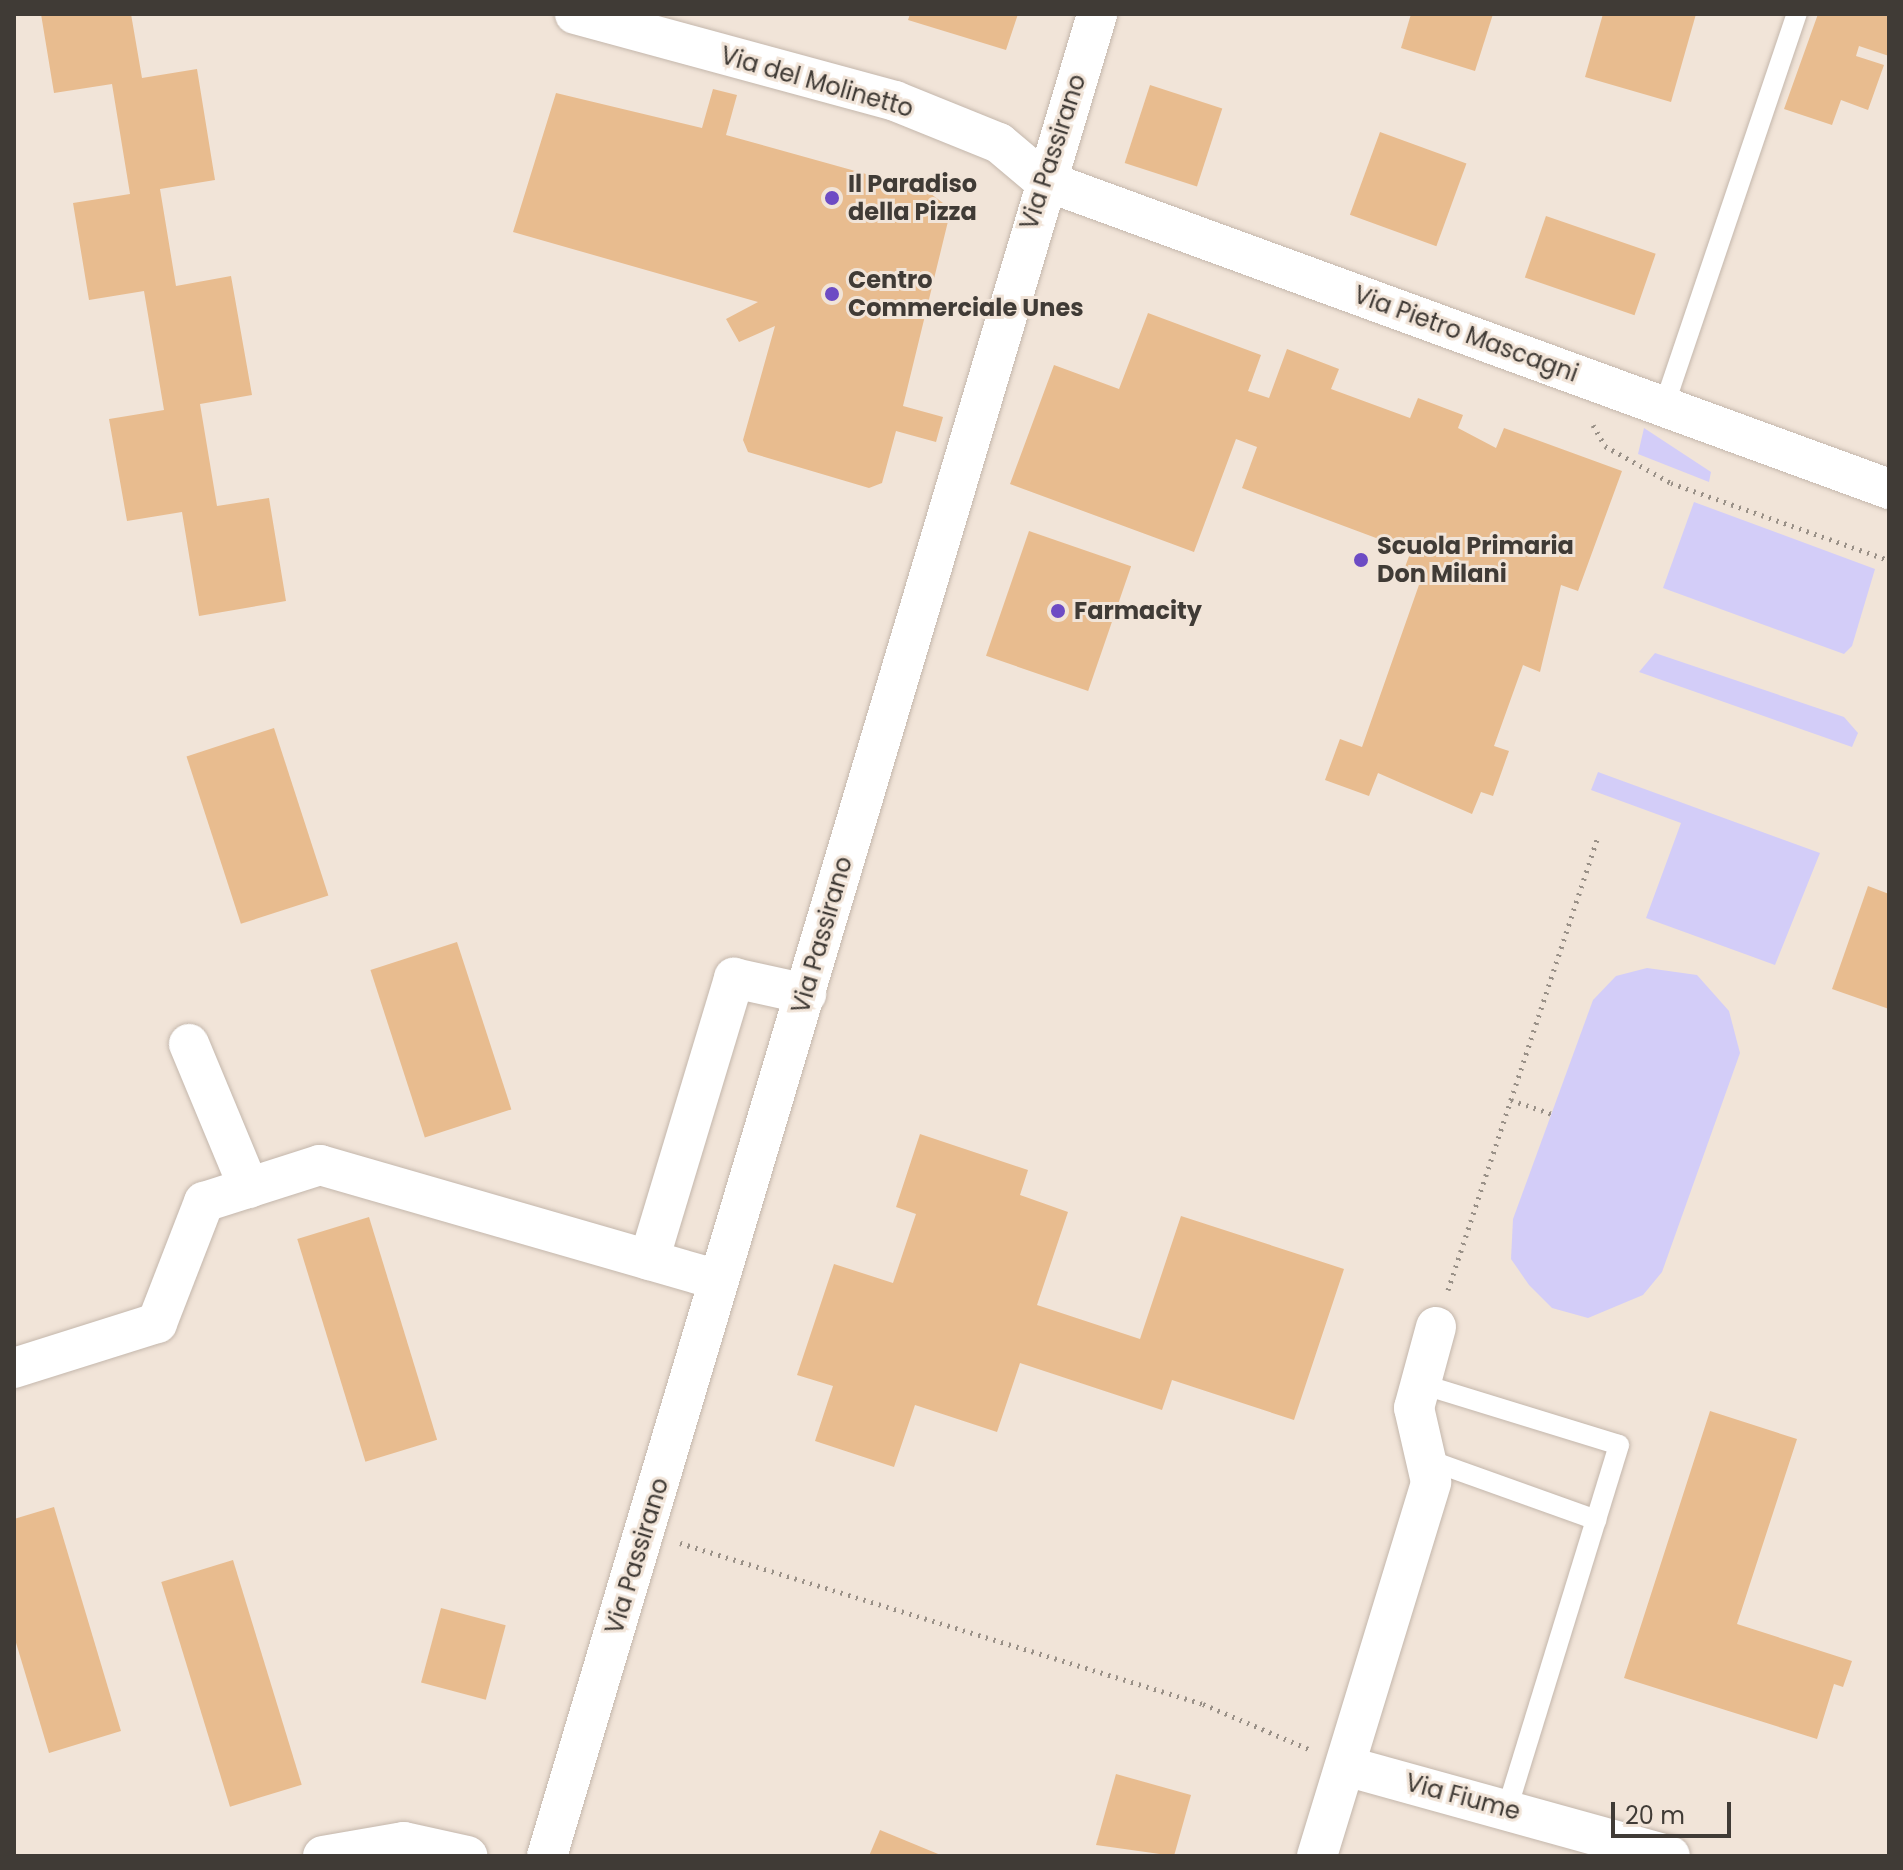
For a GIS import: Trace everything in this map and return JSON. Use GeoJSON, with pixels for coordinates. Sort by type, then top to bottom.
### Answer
{"type":"FeatureCollection","features":[{"type":"Feature","properties":{"kind":"street","name":"Via del Molinetto"},"geometry":{"type":"LineString","coordinates":[[575,14],[664,26],[895,101],[999,143],[1043,180]]}},
{"type":"Feature","properties":{"kind":"street","name":"Via Passirano"},"geometry":{"type":"LineString","coordinates":[[547,1856],[806,994],[1043,180],[1097,14]]}},
{"type":"Feature","properties":{"kind":"street","name":"Via Pietro Mascagni"},"geometry":{"type":"LineString","coordinates":[[1043,180],[1889,489]]}},
{"type":"Feature","properties":{"kind":"street"},"geometry":{"type":"LineString","coordinates":[[649,1260],[734,978],[806,994]]}},
{"type":"Feature","properties":{"kind":"street"},"geometry":{"type":"LineString","coordinates":[[189,1044],[249,1188]]}},
{"type":"Feature","properties":{"kind":"street"},"geometry":{"type":"LineString","coordinates":[[14,1368],[157,1323],[204,1202],[320,1165],[719,1280]]}},
{"type":"Feature","properties":{"kind":"street"},"geometry":{"type":"LineString","coordinates":[[1317,1856],[1431,1482],[1414,1408],[1436,1327]]}},
{"type":"Feature","properties":{"kind":"street","name":"Via Fiume"},"geometry":{"type":"LineString","coordinates":[[1346,1766],[1670,1856]]}},
{"type":"Feature","properties":{"kind":"street"},"geometry":{"type":"LineString","coordinates":[[323,1856],[404,1842],[467,1856]]}},
{"type":"Feature","properties":{"kind":"lane"},"geometry":{"type":"LineString","coordinates":[[1664,406],[1797,14]]}},
{"type":"Feature","properties":{"kind":"lane"},"geometry":{"type":"LineString","coordinates":[[1421,1384],[1619,1445],[1507,1809]]}},
{"type":"Feature","properties":{"kind":"lane"},"geometry":{"type":"LineString","coordinates":[[1426,1459],[1596,1520]]}},
{"type":"Feature","properties":{"kind":"path"},"geometry":{"type":"LineString","coordinates":[[1436,1327],[1597,839]]}},
{"type":"Feature","properties":{"kind":"path"},"geometry":{"type":"LineString","coordinates":[[1511,1100],[1552,1114]]}},
{"type":"Feature","properties":{"kind":"path"},"geometry":{"type":"LineString","coordinates":[[645,1532],[1203,1704],[1346,1766]]}},
{"type":"Feature","properties":{"kind":"shaded area"},"geometry":{"type":"Polygon","coordinates":[[[1644,428],[1711,472],[1709,482],[1638,454],[1644,428]]]}},
{"type":"Feature","properties":{"kind":"shaded area"},"geometry":{"type":"Polygon","coordinates":[[[1694,502],[1875,569],[1852,646],[1844,654],[1663,588],[1694,502]]]}},
{"type":"Feature","properties":{"kind":"shaded area"},"geometry":{"type":"Polygon","coordinates":[[[1655,653],[1844,717],[1858,733],[1852,747],[1639,672],[1655,653]]]}},
{"type":"Feature","properties":{"kind":"shaded area"},"geometry":{"type":"Polygon","coordinates":[[[1598,772],[1820,853],[1775,965],[1646,918],[1681,823],[1591,790],[1598,772]]]}},
{"type":"Feature","properties":{"kind":"shaded area"},"geometry":{"type":"Polygon","coordinates":[[[1647,968],[1697,975],[1729,1011],[1740,1053],[1662,1272],[1643,1295],[1588,1318],[1552,1308],[1529,1285],[1511,1259],[1513,1219],[1593,1000],[1616,976],[1647,968]]]}},
{"type":"Feature","properties":{"kind":"building"},"geometry":{"type":"Polygon","coordinates":[[[41,14],[131,14],[142,78],[197,69],[215,180],[160,189],[176,286],[231,276],[252,395],[200,404],[217,506],[269,498],[286,601],[199,616],[182,512],[127,521],[109,419],[164,410],[144,291],[89,300],[73,203],[130,194],[112,84],[54,93],[41,14]]]}},
{"type":"Feature","properties":{"kind":"building"},"geometry":{"type":"Polygon","coordinates":[[[910,14],[1018,14],[1006,50],[908,20],[910,14]]]}},
{"type":"Feature","properties":{"kind":"building"},"geometry":{"type":"Polygon","coordinates":[[[1411,14],[1493,14],[1475,71],[1401,48],[1411,14]]]}},
{"type":"Feature","properties":{"kind":"building"},"geometry":{"type":"Polygon","coordinates":[[[1603,14],[1696,14],[1671,102],[1585,77],[1603,14]]]}},
{"type":"Feature","properties":{"kind":"building"},"geometry":{"type":"Polygon","coordinates":[[[1818,14],[1889,14],[1889,56],[1859,46],[1856,56],[1884,65],[1868,110],[1841,100],[1832,125],[1784,109],[1818,14]]]}},
{"type":"Feature","properties":{"kind":"building"},"geometry":{"type":"Polygon","coordinates":[[[1150,85],[1222,108],[1197,186],[1125,163],[1150,85]]]}},
{"type":"Feature","properties":{"kind":"building","name":"Centro Commerciale Unes"},"geometry":{"type":"Polygon","coordinates":[[[713,89],[737,95],[726,135],[927,191],[951,209],[903,406],[943,417],[936,442],[896,431],[882,483],[869,488],[748,452],[743,440],[775,326],[739,342],[726,319],[758,302],[513,232],[556,93],[702,128],[713,89]]]}},
{"type":"Feature","properties":{"kind":"building"},"geometry":{"type":"Polygon","coordinates":[[[1380,132],[1466,163],[1436,246],[1350,215],[1380,132]]]}},
{"type":"Feature","properties":{"kind":"building"},"geometry":{"type":"Polygon","coordinates":[[[1546,216],[1656,254],[1635,315],[1525,277],[1546,216]]]}},
{"type":"Feature","properties":{"kind":"building"},"geometry":{"type":"Polygon","coordinates":[[[1148,313],[1261,355],[1248,391],[1269,398],[1287,349],[1339,369],[1331,389],[1410,418],[1418,398],[1463,415],[1458,428],[1496,448],[1504,428],[1622,471],[1578,591],[1561,585],[1540,672],[1523,665],[1494,746],[1509,751],[1493,796],[1481,792],[1472,814],[1378,773],[1369,796],[1325,780],[1340,739],[1362,747],[1420,582],[1402,575],[1411,551],[1242,488],[1257,447],[1236,439],[1194,552],[1010,484],[1054,365],[1119,389],[1148,313]]]}},
{"type":"Feature","properties":{"kind":"building","name":"Farmacity"},"geometry":{"type":"Polygon","coordinates":[[[1029,531],[1131,566],[1088,691],[986,656],[1029,531]]]}},
{"type":"Feature","properties":{"kind":"building"},"geometry":{"type":"Polygon","coordinates":[[[274,728],[328,895],[241,924],[187,756],[274,728]]]}},
{"type":"Feature","properties":{"kind":"building"},"geometry":{"type":"Polygon","coordinates":[[[1868,886],[1889,894],[1889,1009],[1832,989],[1868,886]]]}},
{"type":"Feature","properties":{"kind":"building"},"geometry":{"type":"Polygon","coordinates":[[[457,942],[511,1109],[425,1138],[370,970],[457,942]]]}},
{"type":"Feature","properties":{"kind":"building"},"geometry":{"type":"Polygon","coordinates":[[[920,1134],[1028,1170],[1020,1195],[1068,1212],[1037,1305],[1140,1339],[1181,1216],[1344,1269],[1294,1420],[1172,1380],[1162,1410],[1020,1363],[997,1432],[915,1405],[894,1467],[815,1441],[833,1386],[797,1375],[834,1264],[893,1283],[916,1214],[896,1207],[920,1134]]]}},
{"type":"Feature","properties":{"kind":"building"},"geometry":{"type":"Polygon","coordinates":[[[369,1217],[437,1440],[365,1462],[297,1239],[369,1217]]]}},
{"type":"Feature","properties":{"kind":"building"},"geometry":{"type":"Polygon","coordinates":[[[1710,1411],[1797,1439],[1737,1624],[1852,1661],[1843,1687],[1834,1684],[1817,1739],[1624,1678],[1710,1411]]]}},
{"type":"Feature","properties":{"kind":"building"},"geometry":{"type":"Polygon","coordinates":[[[54,1507],[121,1731],[49,1753],[14,1636],[14,1519],[54,1507]]]}},
{"type":"Feature","properties":{"kind":"building"},"geometry":{"type":"Polygon","coordinates":[[[233,1560],[302,1785],[230,1807],[161,1582],[233,1560]]]}},
{"type":"Feature","properties":{"kind":"building"},"geometry":{"type":"Polygon","coordinates":[[[441,1608],[506,1625],[486,1700],[421,1682],[441,1608]]]}},
{"type":"Feature","properties":{"kind":"building"},"geometry":{"type":"Polygon","coordinates":[[[1116,1774],[1191,1795],[1174,1856],[1096,1845],[1116,1774]]]}},
{"type":"Feature","properties":{"kind":"building"},"geometry":{"type":"Polygon","coordinates":[[[880,1830],[943,1856],[869,1856],[880,1830]]]}},
{"type":"Feature","properties":{"kind":"place","name":"Il Paradiso della Pizza"},"geometry":{"type":"Point","coordinates":[832,198]}},
{"type":"Feature","properties":{"kind":"place","name":"Centro Commerciale Unes"},"geometry":{"type":"Point","coordinates":[832,294]}},
{"type":"Feature","properties":{"kind":"place","name":"Scuola Primaria Don Milani"},"geometry":{"type":"Point","coordinates":[1361,560]}},
{"type":"Feature","properties":{"kind":"place","name":"Farmacity"},"geometry":{"type":"Point","coordinates":[1058,611]}}]}
